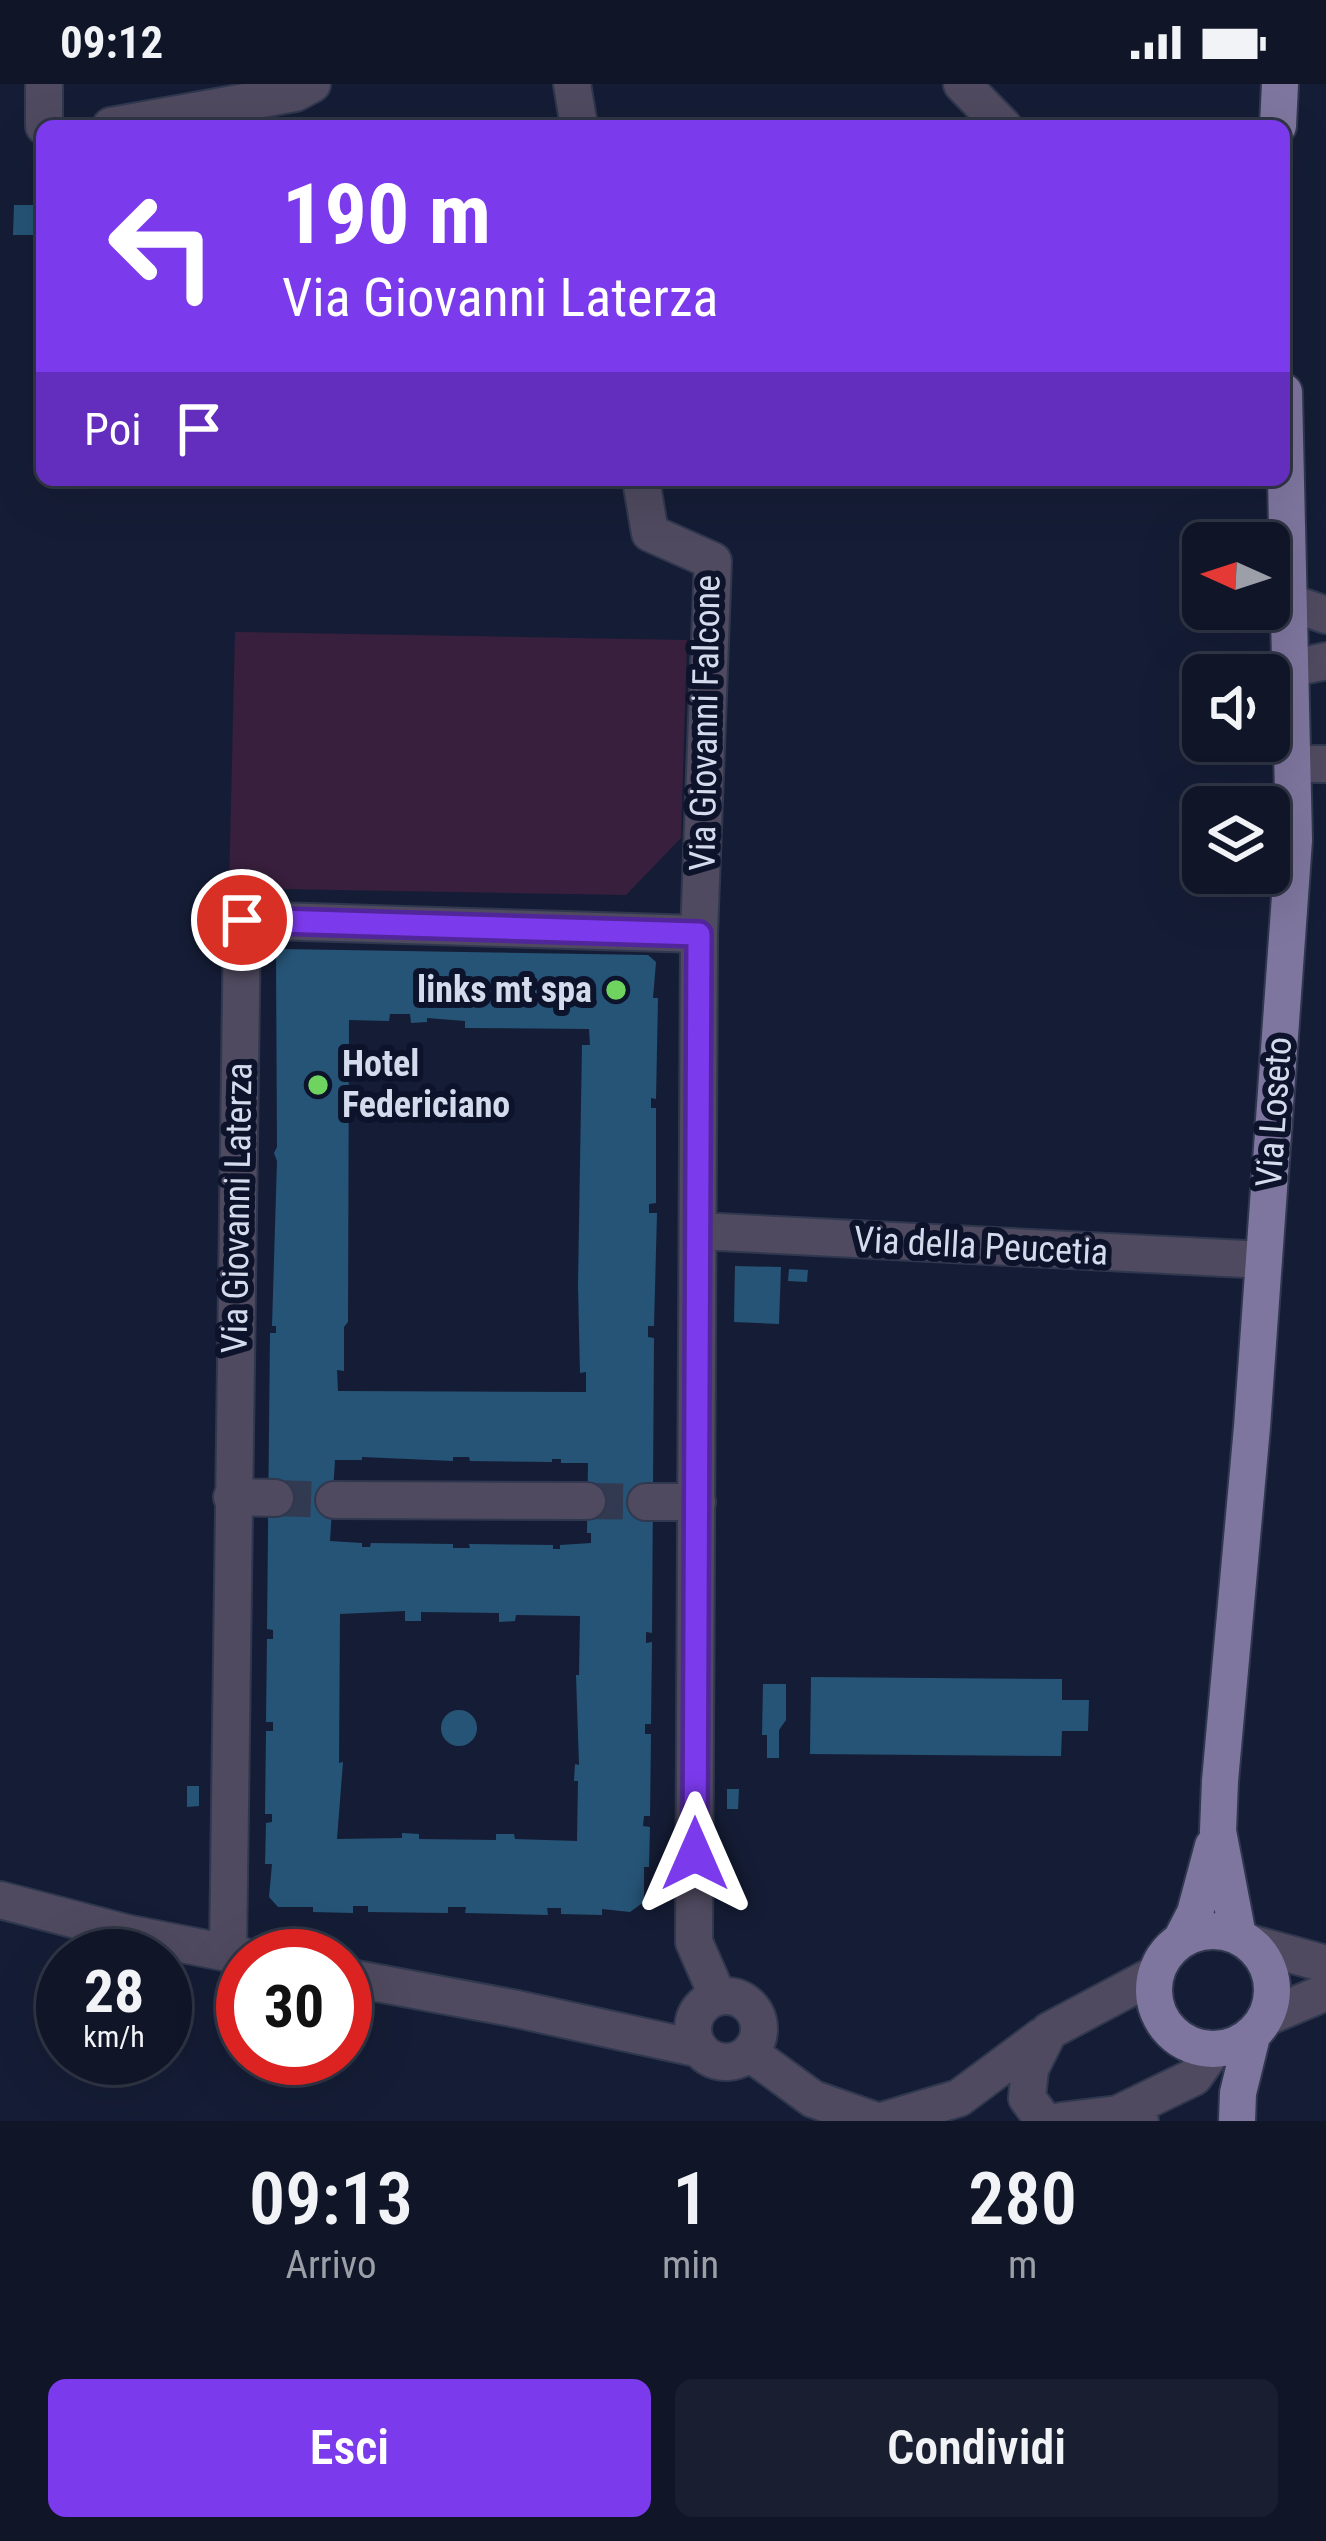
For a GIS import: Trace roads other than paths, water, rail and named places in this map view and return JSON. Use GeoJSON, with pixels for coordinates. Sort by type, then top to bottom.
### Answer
{"type":"FeatureCollection","features":[{"type":"Feature","properties":{"kind":"main road"},"geometry":{"type":"LineString","coordinates":[[1279,120],[1280,84]]}},
{"type":"Feature","properties":{"kind":"main road","name":"Via Loseto"},"geometry":{"type":"LineString","coordinates":[[1181,1940],[1195,1913],[1218,1831],[1294,840],[1310,764],[1310,664],[1291,603],[1286,486]]}},
{"type":"Feature","properties":{"kind":"main road","name":"Via Loseto"},"geometry":{"type":"LineString","coordinates":[[1218,1831],[1244,1939]]}},
{"type":"Feature","properties":{"kind":"main road"},"geometry":{"type":"LineString","coordinates":[[1237,2121],[1238,2093],[1272,1998],[1264,1958],[1244,1939],[1219,1930],[1181,1940],[1166,1954],[1154,1992],[1166,2026],[1195,2048],[1213,2050],[1234,2047],[1260,2027]]}},
{"type":"Feature","properties":{"kind":"main road"},"geometry":{"type":"LineString","coordinates":[[1213,2050],[1214,2088],[1225,2121]]}},
{"type":"Feature","properties":{"kind":"street"},"geometry":{"type":"LineString","coordinates":[[44,84],[44,120]]}},
{"type":"Feature","properties":{"kind":"street"},"geometry":{"type":"LineString","coordinates":[[144,120],[295,93],[312,84]]}},
{"type":"Feature","properties":{"kind":"street"},"geometry":{"type":"LineString","coordinates":[[572,84],[578,120]]}},
{"type":"Feature","properties":{"kind":"street"},"geometry":{"type":"LineString","coordinates":[[962,84],[997,120]]}},
{"type":"Feature","properties":{"kind":"street","name":"Via Giovanni Falcone"},"geometry":{"type":"LineString","coordinates":[[642,486],[650,533],[713,561],[699,934]]}},
{"type":"Feature","properties":{"kind":"street"},"geometry":{"type":"LineString","coordinates":[[1291,603],[1326,615]]}},
{"type":"Feature","properties":{"kind":"street","name":"Via Giovanni Laterza"},"geometry":{"type":"LineString","coordinates":[[236,1929],[232,1497],[242,920],[699,934]]}},
{"type":"Feature","properties":{"kind":"street"},"geometry":{"type":"LineString","coordinates":[[699,934],[694,1942],[718,1997]]}},
{"type":"Feature","properties":{"kind":"street","name":"Via della Peucetia"},"geometry":{"type":"LineString","coordinates":[[699,1231],[1264,1260]]}},
{"type":"Feature","properties":{"kind":"street"},"geometry":{"type":"LineString","coordinates":[[232,1497],[275,1498]]}},
{"type":"Feature","properties":{"kind":"street"},"geometry":{"type":"LineString","coordinates":[[334,1499],[587,1501]]}},
{"type":"Feature","properties":{"kind":"street"},"geometry":{"type":"LineString","coordinates":[[646,1502],[697,1502]]}},
{"type":"Feature","properties":{"kind":"street"},"geometry":{"type":"LineString","coordinates":[[0,1900],[216,1950]]}},
{"type":"Feature","properties":{"kind":"street"},"geometry":{"type":"LineString","coordinates":[[1244,1939],[1326,1964]]}},
{"type":"Feature","properties":{"kind":"street"},"geometry":{"type":"LineString","coordinates":[[750,2053],[813,2099],[879,2121],[959,2098],[1049,2031],[1156,1974]]}},
{"type":"Feature","properties":{"kind":"street"},"geometry":{"type":"LineString","coordinates":[[372,1982],[700,2050],[718,2062],[750,2053],[760,2033],[755,2012],[739,1998],[707,2001],[695,2018],[700,2050]]}},
{"type":"Feature","properties":{"kind":"street"},"geometry":{"type":"LineString","coordinates":[[1260,2027],[1326,1992]]}},
{"type":"Feature","properties":{"kind":"street"},"geometry":{"type":"LineString","coordinates":[[1044,2121],[1027,2098],[1030,2069],[1049,2031]]}},
{"type":"Feature","properties":{"kind":"street"},"geometry":{"type":"LineString","coordinates":[[1061,2121],[1130,2118],[1194,2077],[1213,2050]]}},
{"type":"Feature","properties":{"kind":"tunnel"},"geometry":{"type":"LineString","coordinates":[[275,1498],[334,1500]]}},
{"type":"Feature","properties":{"kind":"tunnel"},"geometry":{"type":"LineString","coordinates":[[587,1501],[646,1502]]}},
{"type":"Feature","properties":{"kind":"place","name":"links mt spa"},"geometry":{"type":"Point","coordinates":[616,990]}},
{"type":"Feature","properties":{"kind":"place","name":"Hotel Federiciano"},"geometry":{"type":"Point","coordinates":[318,1085]}}]}
